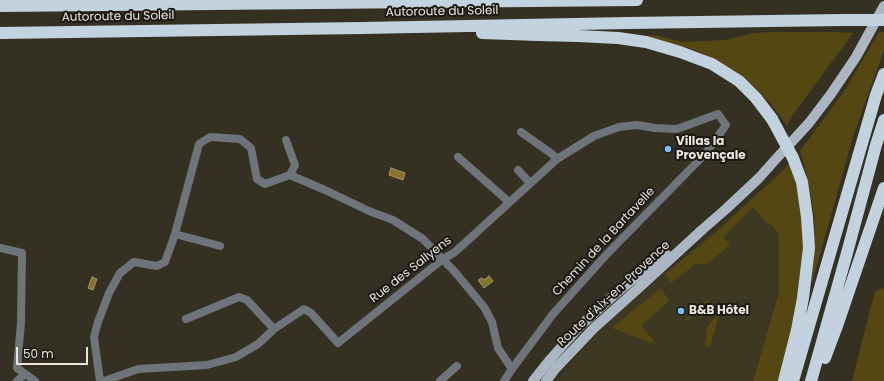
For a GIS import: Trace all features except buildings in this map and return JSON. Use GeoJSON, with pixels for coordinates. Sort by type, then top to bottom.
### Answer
{"type":"FeatureCollection","features":[{"type":"Feature","properties":{"kind":"highway","name":"Autoroute du Soleil"},"geometry":{"type":"LineString","coordinates":[[0,6],[637,0]]}},
{"type":"Feature","properties":{"kind":"highway","name":"Autoroute du Soleil"},"geometry":{"type":"LineString","coordinates":[[0,33],[884,20]]}},
{"type":"Feature","properties":{"kind":"highway"},"geometry":{"type":"LineString","coordinates":[[362,28],[618,38],[646,42],[680,52],[712,64],[739,81],[756,98],[772,119],[793,158],[802,182],[807,217],[809,248],[803,298],[797,330],[784,381]]}},
{"type":"Feature","properties":{"kind":"highway"},"geometry":{"type":"LineString","coordinates":[[793,381],[876,95],[884,74]]}},
{"type":"Feature","properties":{"kind":"highway"},"geometry":{"type":"LineString","coordinates":[[811,381],[884,120]]}},
{"type":"Feature","properties":{"kind":"highway"},"geometry":{"type":"LineString","coordinates":[[816,381],[837,326],[884,188]]}},
{"type":"Feature","properties":{"kind":"main road","name":"Route d'Aix-en-Provence"},"geometry":{"type":"LineString","coordinates":[[546,381],[556,368],[594,328],[759,178],[809,123],[832,94],[856,57],[884,6]]}},
{"type":"Feature","properties":{"kind":"main road","name":"Route d'Aix-en-Provence"},"geometry":{"type":"LineString","coordinates":[[533,381],[580,326],[613,296],[642,272],[703,229]]}},
{"type":"Feature","properties":{"kind":"street","name":"Rue des Sallyens"},"geometry":{"type":"LineString","coordinates":[[102,381],[138,370],[207,365],[236,357],[258,344],[274,329],[304,309],[311,313],[338,343],[443,259],[455,252],[557,159],[594,136],[619,127],[637,125],[676,129],[718,114],[726,124]]}},
{"type":"Feature","properties":{"kind":"street","name":"Chemin de la Bartavelle"},"geometry":{"type":"LineString","coordinates":[[504,381],[553,314],[606,254],[706,153],[726,124]]}},
{"type":"Feature","properties":{"kind":"street"},"geometry":{"type":"LineString","coordinates":[[521,132],[557,159]]}},
{"type":"Feature","properties":{"kind":"street"},"geometry":{"type":"LineString","coordinates":[[102,381],[94,337],[108,293],[120,273],[134,262],[157,266],[165,262],[175,234],[199,144],[210,138],[240,139],[251,148],[257,179],[265,184],[290,175],[369,211],[393,220],[423,238],[484,307],[492,322],[498,348],[512,369]]}},
{"type":"Feature","properties":{"kind":"street"},"geometry":{"type":"LineString","coordinates":[[286,140],[295,165],[290,175]]}},
{"type":"Feature","properties":{"kind":"street"},"geometry":{"type":"LineString","coordinates":[[458,157],[509,202]]}},
{"type":"Feature","properties":{"kind":"street"},"geometry":{"type":"LineString","coordinates":[[518,170],[530,182]]}},
{"type":"Feature","properties":{"kind":"street"},"geometry":{"type":"LineString","coordinates":[[175,234],[220,246]]}},
{"type":"Feature","properties":{"kind":"street"},"geometry":{"type":"LineString","coordinates":[[0,248],[22,253],[21,323],[17,368],[35,381]]}},
{"type":"Feature","properties":{"kind":"street"},"geometry":{"type":"LineString","coordinates":[[186,319],[239,297],[247,300],[274,329]]}},
{"type":"Feature","properties":{"kind":"street"},"geometry":{"type":"LineString","coordinates":[[440,381],[457,366]]}},
{"type":"Feature","properties":{"kind":"street"},"geometry":{"type":"LineString","coordinates":[[17,381],[25,374]]}},
{"type":"Feature","properties":{"kind":"shaded area"},"geometry":{"type":"Polygon","coordinates":[[[879,32],[884,32],[884,50],[853,137],[811,283],[815,221],[800,151],[843,93],[879,32]]]}},
{"type":"Feature","properties":{"kind":"shaded area"},"geometry":{"type":"Polygon","coordinates":[[[755,33],[853,33],[792,116],[787,126],[772,105],[756,89],[737,73],[720,62],[689,48],[647,38],[647,35],[659,36],[682,42],[725,40],[755,33]]]}},
{"type":"Feature","properties":{"kind":"shaded area"},"geometry":{"type":"Polygon","coordinates":[[[791,162],[798,183],[805,242],[796,311],[779,381],[753,381],[779,292],[779,234],[770,223],[768,224],[753,207],[723,237],[730,245],[707,264],[696,264],[671,283],[665,274],[714,234],[791,162]]]}},
{"type":"Feature","properties":{"kind":"shaded area"},"geometry":{"type":"Polygon","coordinates":[[[391,168],[405,173],[403,180],[389,175],[391,168]]]}},
{"type":"Feature","properties":{"kind":"shaded area"},"geometry":{"type":"Polygon","coordinates":[[[760,191],[795,234],[753,381],[556,381],[606,323],[760,191]]]}},
{"type":"Feature","properties":{"kind":"shaded area"},"geometry":{"type":"Polygon","coordinates":[[[489,276],[493,281],[484,288],[478,280],[482,278],[484,280],[489,276]]]}},
{"type":"Feature","properties":{"kind":"shaded area"},"geometry":{"type":"Polygon","coordinates":[[[92,277],[97,279],[93,290],[88,288],[92,277]]]}},
{"type":"Feature","properties":{"kind":"shaded area"},"geometry":{"type":"Polygon","coordinates":[[[661,288],[669,301],[641,325],[654,341],[652,343],[612,328],[661,288]]]}},
{"type":"Feature","properties":{"kind":"shaded area"},"geometry":{"type":"Polygon","coordinates":[[[884,288],[884,381],[852,381],[875,291],[884,288]]]}},
{"type":"Feature","properties":{"kind":"shaded area"},"geometry":{"type":"Polygon","coordinates":[[[707,300],[709,302],[686,321],[685,319],[707,300]]]}},
{"type":"Feature","properties":{"kind":"shaded area"},"geometry":{"type":"Polygon","coordinates":[[[719,315],[710,347],[707,347],[705,345],[707,327],[714,318],[719,315]]]}},
{"type":"Feature","properties":{"kind":"place","name":"Villas la Provençale"},"geometry":{"type":"Point","coordinates":[668,149]}},
{"type":"Feature","properties":{"kind":"place","name":"B&B Hôtel"},"geometry":{"type":"Point","coordinates":[681,311]}}]}
